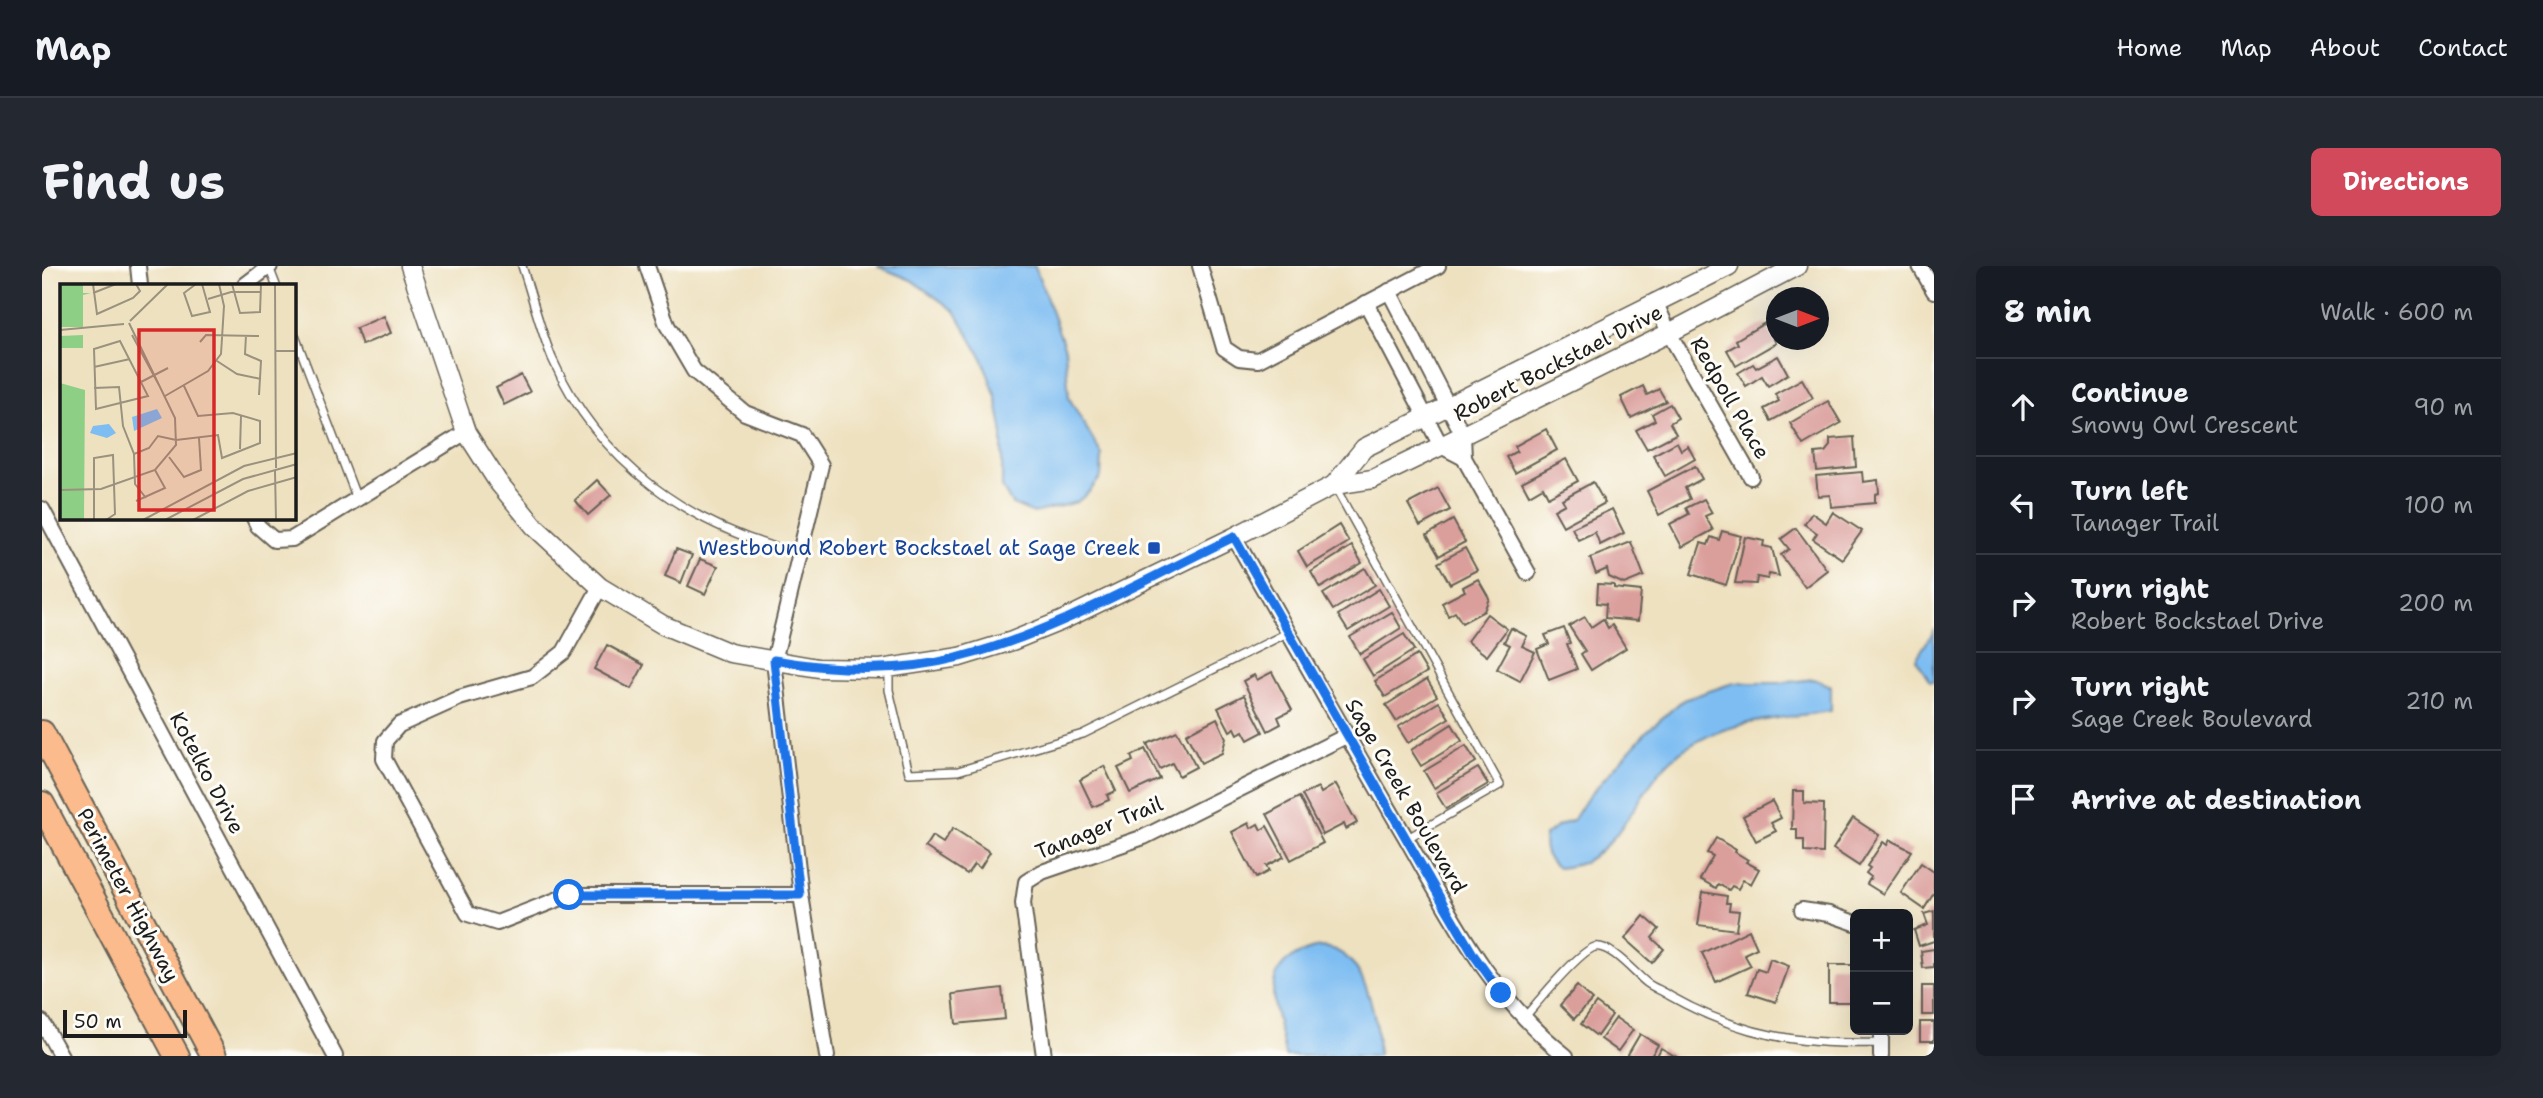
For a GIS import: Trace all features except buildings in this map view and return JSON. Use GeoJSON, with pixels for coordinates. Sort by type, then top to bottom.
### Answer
{"type":"FeatureCollection","features":[{"type":"Feature","properties":{"kind":"highway","name":"Perimeter Highway"},"geometry":{"type":"LineString","coordinates":[[42,733],[214,1056]]}},
{"type":"Feature","properties":{"kind":"highway","name":"Perimeter Highway"},"geometry":{"type":"LineString","coordinates":[[42,804],[177,1056]]}},
{"type":"Feature","properties":{"kind":"street"},"geometry":{"type":"LineString","coordinates":[[138,266],[141,284]]}},
{"type":"Feature","properties":{"kind":"street"},"geometry":{"type":"LineString","coordinates":[[246,284],[269,266]]}},
{"type":"Feature","properties":{"kind":"street","name":"Robert Bockstael Drive"},"geometry":{"type":"LineString","coordinates":[[410,266],[466,432],[498,482],[535,527],[600,587],[663,625],[730,653],[818,668],[889,668],[960,657],[1012,641],[1061,621],[1334,485],[1373,479],[1797,266]]}},
{"type":"Feature","properties":{"kind":"street"},"geometry":{"type":"LineString","coordinates":[[647,266],[667,325],[694,370],[745,413],[802,435],[821,465],[774,660],[800,895],[827,1056]]}},
{"type":"Feature","properties":{"kind":"street"},"geometry":{"type":"LineString","coordinates":[[1200,266],[1224,348],[1239,358],[1258,360],[1438,266]]}},
{"type":"Feature","properties":{"kind":"street","name":"Robert Bockstael Drive"},"geometry":{"type":"LineString","coordinates":[[1334,485],[1364,448],[1729,266]]}},
{"type":"Feature","properties":{"kind":"street"},"geometry":{"type":"LineString","coordinates":[[1920,266],[1934,291]]}},
{"type":"Feature","properties":{"kind":"street"},"geometry":{"type":"LineString","coordinates":[[1389,291],[1463,435],[1464,458],[1528,573]]}},
{"type":"Feature","properties":{"kind":"street","name":"Redpoll Place"},"geometry":{"type":"LineString","coordinates":[[1655,301],[1669,332],[1751,477]]}},
{"type":"Feature","properties":{"kind":"street"},"geometry":{"type":"LineString","coordinates":[[1366,303],[1441,446],[1464,458]]}},
{"type":"Feature","properties":{"kind":"street"},"geometry":{"type":"LineString","coordinates":[[255,520],[274,540],[292,539],[466,432]]}},
{"type":"Feature","properties":{"kind":"street","name":"Kotelko Drive"},"geometry":{"type":"LineString","coordinates":[[42,509],[335,1056]]}},
{"type":"Feature","properties":{"kind":"street","name":"Sage Creek Boulevard"},"geometry":{"type":"LineString","coordinates":[[1234,537],[1473,954],[1523,1018],[1566,1056]]}},
{"type":"Feature","properties":{"kind":"street"},"geometry":{"type":"LineString","coordinates":[[600,587],[564,652],[532,677],[459,698],[398,725],[385,741],[384,760],[468,914],[497,923],[569,895],[800,895]]}},
{"type":"Feature","properties":{"kind":"street","name":"Tanager Trail"},"geometry":{"type":"LineString","coordinates":[[1044,1056],[1023,903],[1026,882],[1042,872],[1144,837],[1346,736]]}},
{"type":"Feature","properties":{"kind":"street"},"geometry":{"type":"LineString","coordinates":[[1802,910],[1829,914],[1850,921]]}},
{"type":"Feature","properties":{"kind":"street"},"geometry":{"type":"LineString","coordinates":[[42,1022],[61,1056]]}},
{"type":"Feature","properties":{"kind":"lane"},"geometry":{"type":"LineString","coordinates":[[269,266],[276,284]]}},
{"type":"Feature","properties":{"kind":"lane"},"geometry":{"type":"LineString","coordinates":[[522,266],[552,357],[572,396],[594,429],[626,463],[653,488],[688,511],[729,532],[800,554]]}},
{"type":"Feature","properties":{"kind":"lane"},"geometry":{"type":"LineString","coordinates":[[296,338],[358,499]]}},
{"type":"Feature","properties":{"kind":"lane"},"geometry":{"type":"LineString","coordinates":[[1334,485],[1500,785],[1406,839]]}},
{"type":"Feature","properties":{"kind":"lane"},"geometry":{"type":"LineString","coordinates":[[889,668],[889,690],[909,773],[958,771],[1083,734],[1289,632]]}},
{"type":"Feature","properties":{"kind":"lane"},"geometry":{"type":"LineString","coordinates":[[1523,1018],[1583,953],[1597,947],[1605,948],[1646,982],[1693,1009],[1731,1026],[1822,1043],[1881,1043]]}},
{"type":"Feature","properties":{"kind":"water"},"geometry":{"type":"Polygon","coordinates":[[[877,266],[1035,266],[1065,349],[1069,398],[1102,455],[1101,477],[1089,492],[1077,502],[1034,513],[1012,504],[1002,487],[1002,428],[996,397],[982,358],[955,311],[911,280],[877,266]]]}},
{"type":"Feature","properties":{"kind":"water"},"geometry":{"type":"Polygon","coordinates":[[[1934,631],[1934,681],[1930,681],[1916,659],[1934,631]]]}},
{"type":"Feature","properties":{"kind":"water"},"geometry":{"type":"Polygon","coordinates":[[[1814,679],[1831,686],[1831,711],[1754,722],[1700,740],[1683,750],[1656,776],[1613,838],[1600,851],[1581,863],[1558,868],[1548,858],[1544,846],[1545,836],[1556,827],[1574,819],[1588,797],[1647,731],[1683,700],[1733,683],[1779,683],[1814,679]]]}},
{"type":"Feature","properties":{"kind":"water"},"geometry":{"type":"Polygon","coordinates":[[[1320,947],[1336,950],[1359,972],[1372,1006],[1378,1056],[1285,1056],[1274,1003],[1275,979],[1280,968],[1290,959],[1304,951],[1320,947]]]}},
{"type":"Feature","properties":{"kind":"place","name":"Westbound Robert Bockstael at Sage Creek"},"geometry":{"type":"Point","coordinates":[1154,548]}},
{"type":"Feature","properties":{"kind":"route"},"geometry":{"type":"LineString","coordinates":[[569,895],[800,895],[774,660],[818,668],[881,669],[960,657],[1012,641],[1061,621],[1234,537],[1443,903],[1473,954],[1501,993]]}}]}
